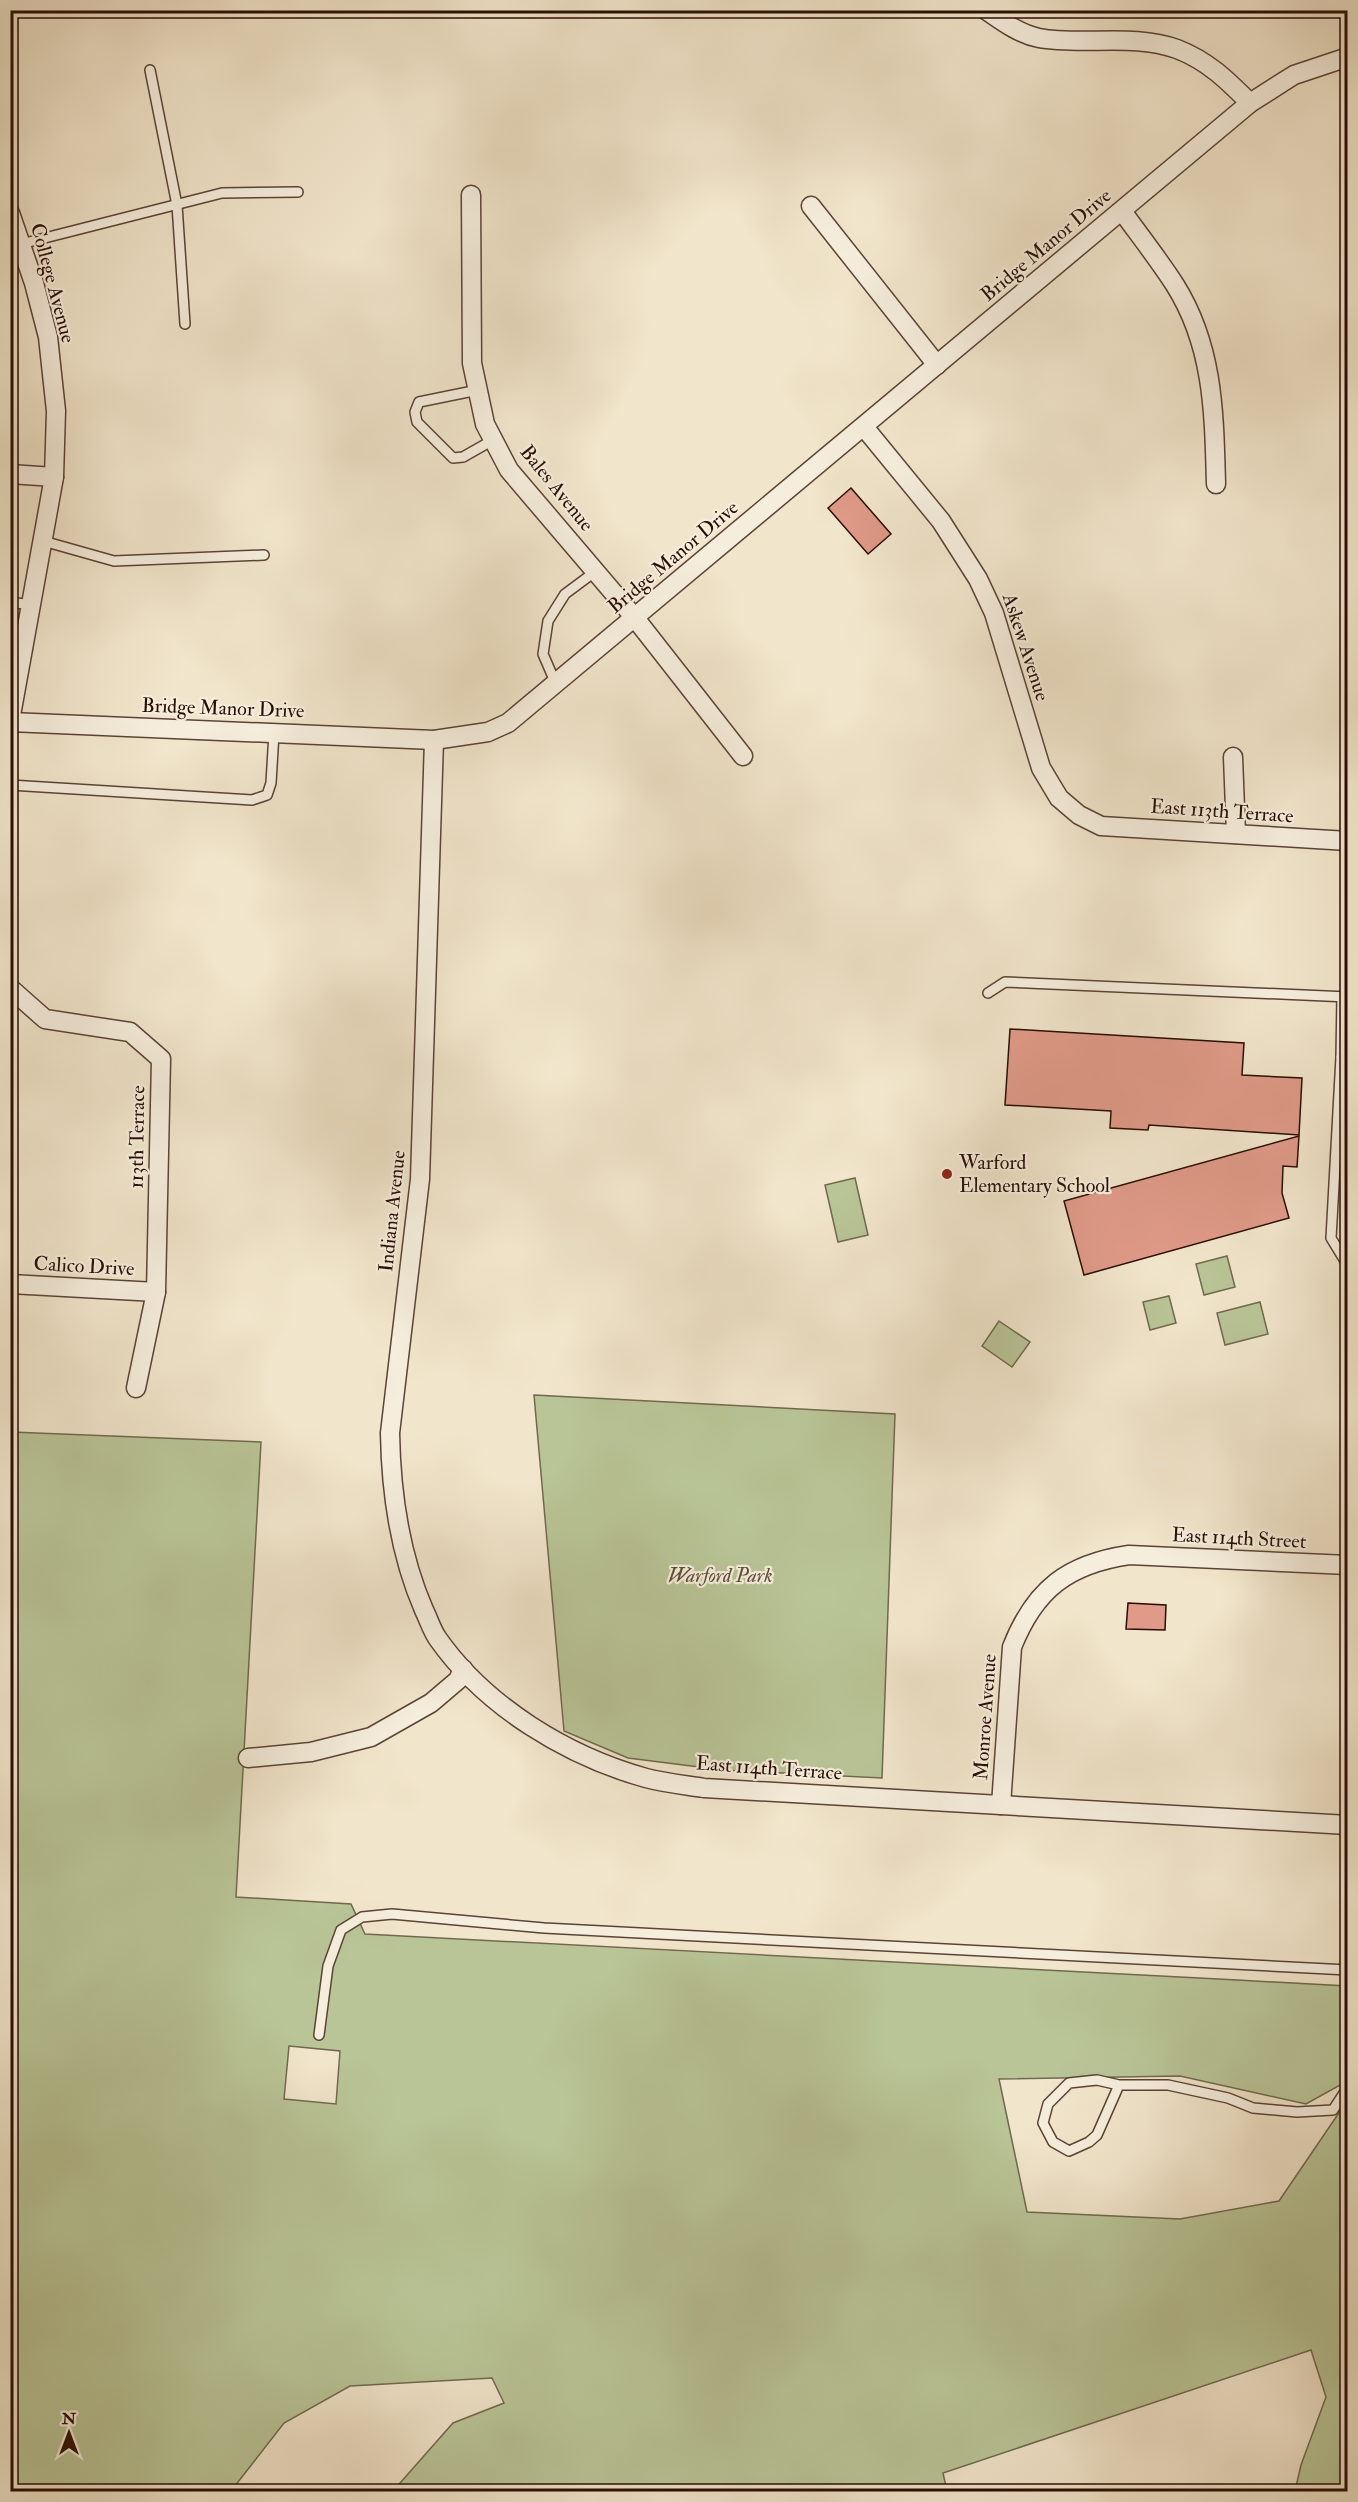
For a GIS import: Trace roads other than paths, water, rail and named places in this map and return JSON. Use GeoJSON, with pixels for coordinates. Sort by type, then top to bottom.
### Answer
{"type":"FeatureCollection","features":[{"type":"Feature","properties":{"kind":"street"},"geometry":{"type":"LineString","coordinates":[[986,10],[1017,31],[1038,38],[1139,42],[1176,49],[1218,70],[1250,103]]}},
{"type":"Feature","properties":{"kind":"street","name":"Bridge Manor Drive"},"geometry":{"type":"LineString","coordinates":[[10,721],[434,740],[488,732],[508,723],[1250,103],[1294,75],[1347,57]]}},
{"type":"Feature","properties":{"kind":"street","name":"Bales Avenue"},"geometry":{"type":"LineString","coordinates":[[471,195],[472,363],[485,424],[509,470],[635,618],[743,756]]}},
{"type":"Feature","properties":{"kind":"street"},"geometry":{"type":"LineString","coordinates":[[812,206],[938,365]]}},
{"type":"Feature","properties":{"kind":"street"},"geometry":{"type":"LineString","coordinates":[[1122,211],[1176,287],[1201,340],[1214,403],[1216,484]]}},
{"type":"Feature","properties":{"kind":"street","name":"College Avenue"},"geometry":{"type":"LineString","coordinates":[[10,213],[34,283],[48,337],[56,411],[54,477],[10,721]]}},
{"type":"Feature","properties":{"kind":"street","name":"Askew Avenue"},"geometry":{"type":"LineString","coordinates":[[864,427],[941,521],[978,579],[994,613],[1041,768],[1059,798],[1078,814],[1094,822]]}},
{"type":"Feature","properties":{"kind":"street"},"geometry":{"type":"LineString","coordinates":[[10,474],[54,477]]}},
{"type":"Feature","properties":{"kind":"street","name":"Indiana Avenue"},"geometry":{"type":"LineString","coordinates":[[434,740],[420,1179],[390,1433],[390,1466],[400,1538],[414,1586],[437,1638],[463,1668]]}},
{"type":"Feature","properties":{"kind":"street"},"geometry":{"type":"LineString","coordinates":[[1233,757],[1236,834]]}},
{"type":"Feature","properties":{"kind":"street","name":"East 113th Terrace"},"geometry":{"type":"LineString","coordinates":[[1094,822],[1101,826],[1347,841]]}},
{"type":"Feature","properties":{"kind":"street","name":"113th Terrace"},"geometry":{"type":"LineString","coordinates":[[10,988],[45,1019],[130,1032],[161,1059],[156,1293],[136,1388]]}},
{"type":"Feature","properties":{"kind":"street","name":"Calico Drive"},"geometry":{"type":"LineString","coordinates":[[10,1284],[156,1293]]}},
{"type":"Feature","properties":{"kind":"street","name":"East 114th Street"},"geometry":{"type":"LineString","coordinates":[[1129,1555],[1347,1565]]}},
{"type":"Feature","properties":{"kind":"street","name":"Monroe Avenue"},"geometry":{"type":"LineString","coordinates":[[1001,1805],[1012,1647],[1022,1622],[1036,1600],[1070,1572],[1102,1559],[1129,1555]]}},
{"type":"Feature","properties":{"kind":"street"},"geometry":{"type":"LineString","coordinates":[[248,1758],[311,1752],[371,1737],[431,1703],[458,1680],[463,1668]]}},
{"type":"Feature","properties":{"kind":"street","name":"East 114th Terrace"},"geometry":{"type":"LineString","coordinates":[[463,1668],[503,1705],[547,1736],[596,1760],[647,1778],[704,1788],[1347,1825]]}},
{"type":"Feature","properties":{"kind":"lane"},"geometry":{"type":"LineString","coordinates":[[150,70],[177,205],[185,324]]}},
{"type":"Feature","properties":{"kind":"lane"},"geometry":{"type":"LineString","coordinates":[[21,244],[222,194],[298,192]]}},
{"type":"Feature","properties":{"kind":"lane"},"geometry":{"type":"LineString","coordinates":[[478,390],[419,402],[415,412],[417,422],[453,458],[463,457],[493,440]]}},
{"type":"Feature","properties":{"kind":"lane"},"geometry":{"type":"LineString","coordinates":[[43,541],[114,561],[264,555]]}},
{"type":"Feature","properties":{"kind":"lane"},"geometry":{"type":"LineString","coordinates":[[556,684],[543,654],[548,621],[565,594],[596,571]]}},
{"type":"Feature","properties":{"kind":"lane"},"geometry":{"type":"LineString","coordinates":[[10,603],[31,605]]}},
{"type":"Feature","properties":{"kind":"lane"},"geometry":{"type":"LineString","coordinates":[[10,784],[252,800],[267,795],[271,783],[274,733]]}},
{"type":"Feature","properties":{"kind":"lane"},"geometry":{"type":"LineString","coordinates":[[988,993],[1005,982],[1345,997],[1344,1058],[1331,1238],[1347,1266]]}},
{"type":"Feature","properties":{"kind":"lane"},"geometry":{"type":"LineString","coordinates":[[320,2035],[328,1965],[341,1930],[362,1917],[392,1914],[544,1928],[1347,1970]]}},
{"type":"Feature","properties":{"kind":"lane"},"geometry":{"type":"LineString","coordinates":[[1119,2085],[1097,2135],[1089,2142],[1069,2151],[1053,2142],[1043,2123],[1048,2104],[1069,2083],[1097,2080],[1119,2085],[1168,2085],[1228,2098],[1253,2108],[1297,2112],[1334,2110],[1347,2087]]}},
{"type":"Feature","properties":{"kind":"place","name":"Warford Elementary School"},"geometry":{"type":"Point","coordinates":[947,1174]}},
{"type":"Feature","properties":{"kind":"park label","name":"Warford Park"},"geometry":{"type":"Point","coordinates":[720,1575]}}]}
